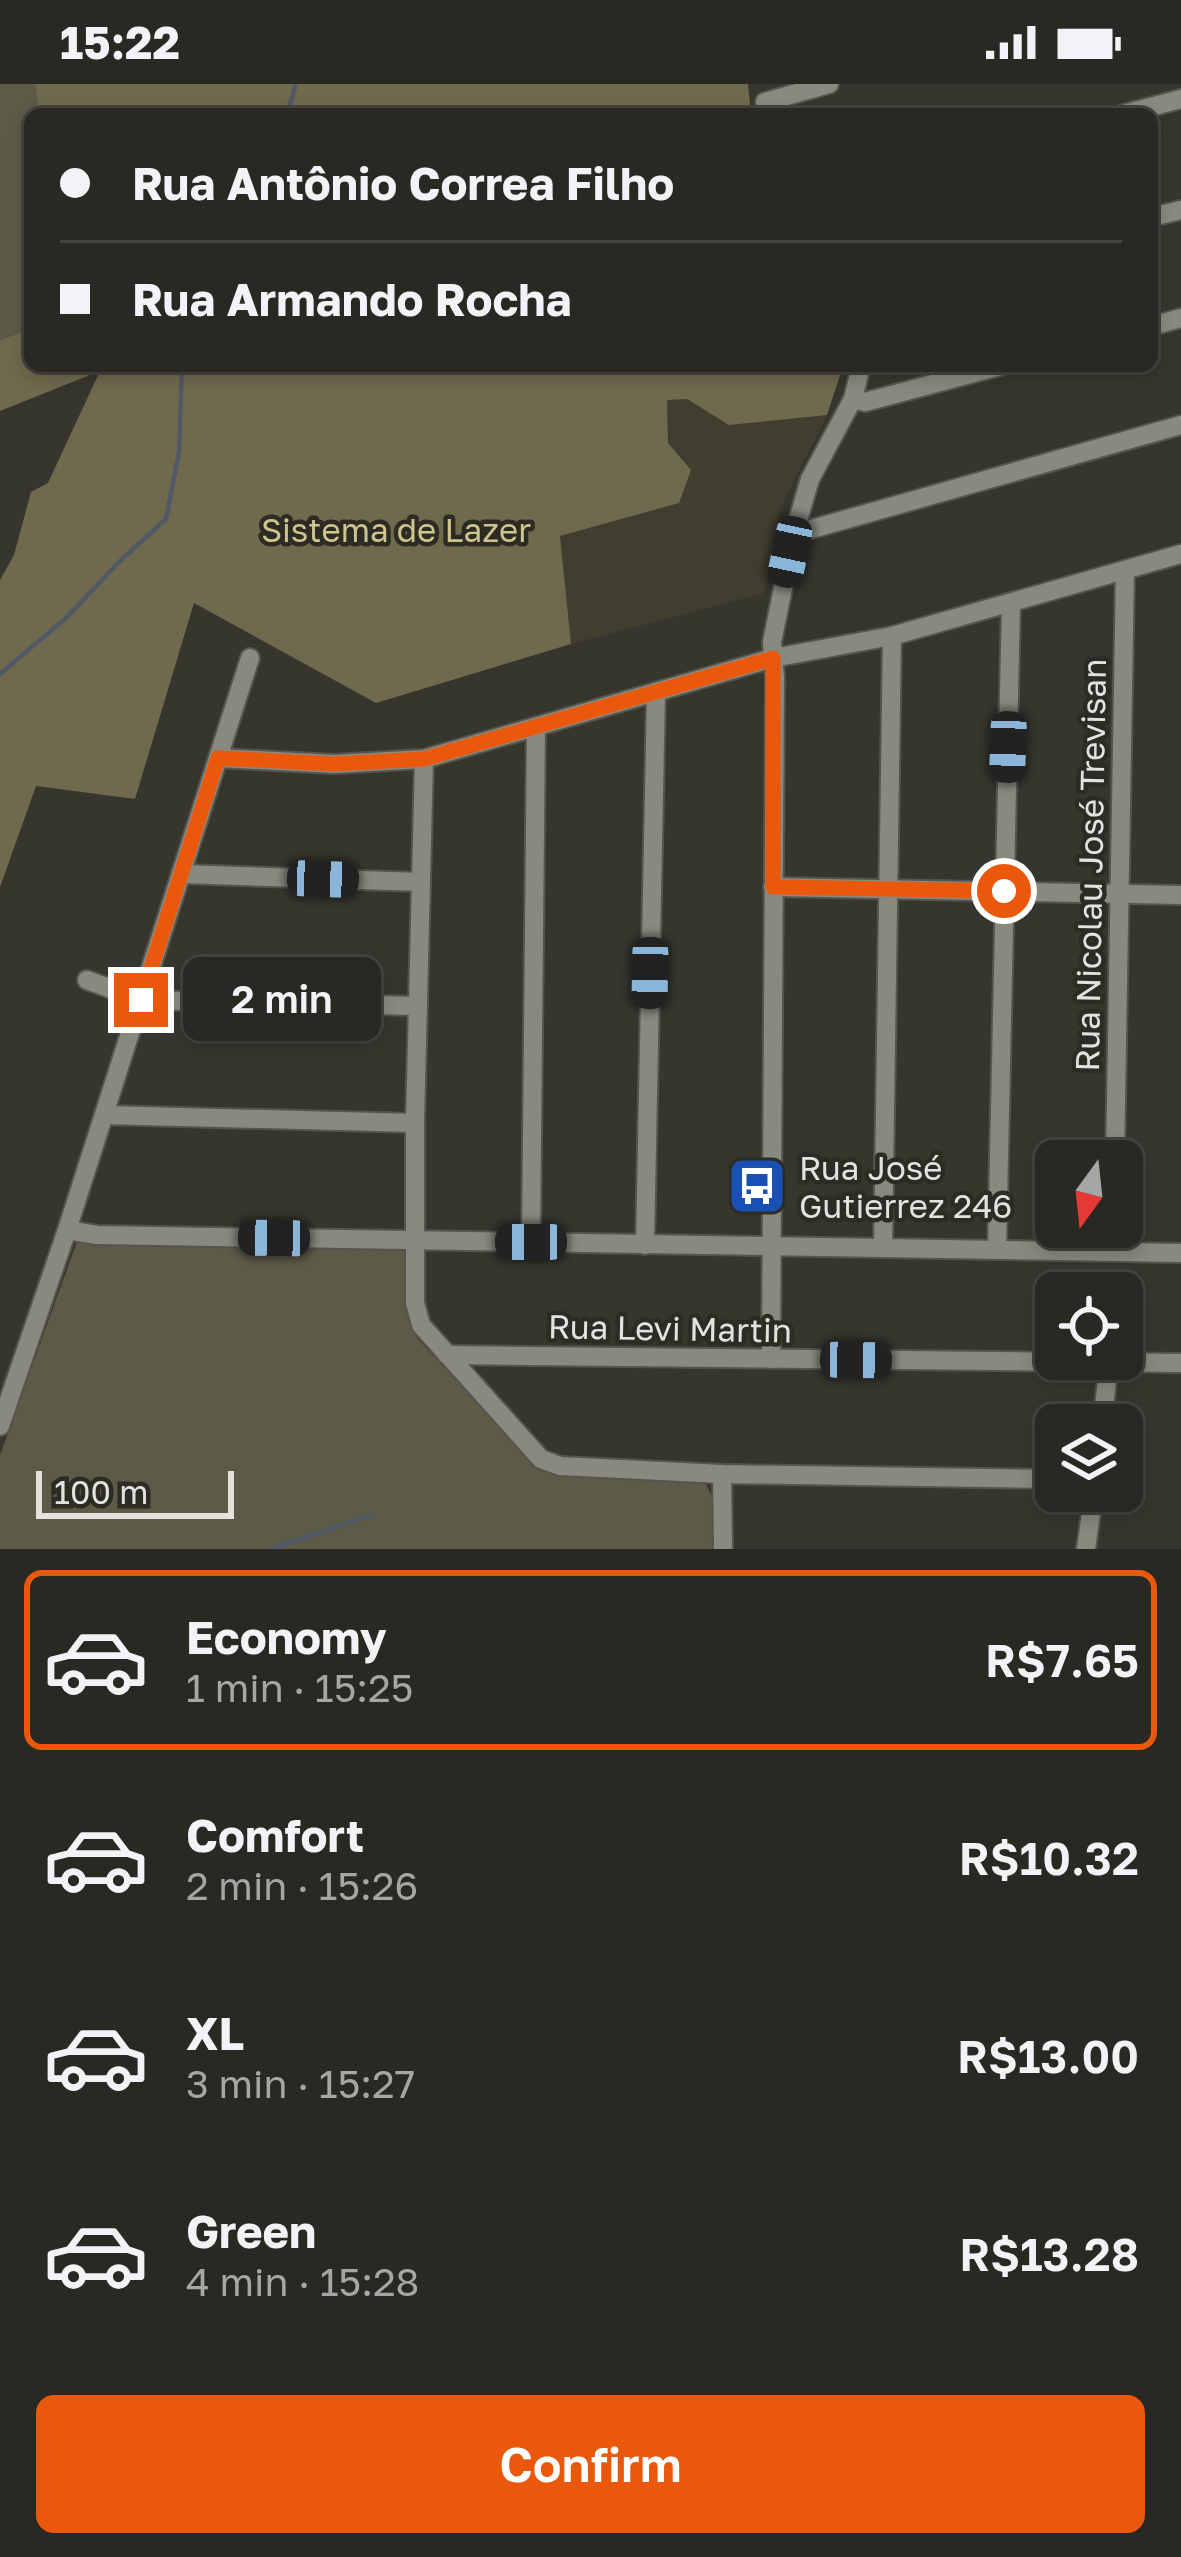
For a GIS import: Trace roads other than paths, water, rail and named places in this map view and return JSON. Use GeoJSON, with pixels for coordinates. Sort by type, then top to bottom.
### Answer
{"type":"FeatureCollection","features":[{"type":"Feature","properties":{"kind":"street"},"geometry":{"type":"LineString","coordinates":[[764,100],[829,84]]}},
{"type":"Feature","properties":{"kind":"street"},"geometry":{"type":"LineString","coordinates":[[1147,108],[1181,99]]}},
{"type":"Feature","properties":{"kind":"street"},"geometry":{"type":"LineString","coordinates":[[771,1359],[772,642],[810,479],[853,399],[860,372]]}},
{"type":"Feature","properties":{"kind":"street"},"geometry":{"type":"LineString","coordinates":[[853,399],[866,402],[978,372]]}},
{"type":"Feature","properties":{"kind":"street"},"geometry":{"type":"LineString","coordinates":[[794,534],[1181,425]]}},
{"type":"Feature","properties":{"kind":"street"},"geometry":{"type":"LineString","coordinates":[[804,501],[825,518],[844,520]]}},
{"type":"Feature","properties":{"kind":"street"},"geometry":{"type":"LineString","coordinates":[[218,758],[334,764],[424,759],[773,658],[892,636],[1181,554]]}},
{"type":"Feature","properties":{"kind":"street","name":"Rua Nicolau José Trevisan"},"geometry":{"type":"LineString","coordinates":[[1115,1140],[1125,570]]}},
{"type":"Feature","properties":{"kind":"street"},"geometry":{"type":"LineString","coordinates":[[997,1249],[1011,603]]}},
{"type":"Feature","properties":{"kind":"street"},"geometry":{"type":"LineString","coordinates":[[883,1247],[892,636]]}},
{"type":"Feature","properties":{"kind":"street"},"geometry":{"type":"LineString","coordinates":[[0,1426],[250,658]]}},
{"type":"Feature","properties":{"kind":"street"},"geometry":{"type":"LineString","coordinates":[[645,1245],[656,693]]}},
{"type":"Feature","properties":{"kind":"street"},"geometry":{"type":"LineString","coordinates":[[531,1242],[536,728]]}},
{"type":"Feature","properties":{"kind":"street"},"geometry":{"type":"LineString","coordinates":[[424,759],[415,1123],[415,1303],[421,1325],[541,1459],[560,1466],[722,1474],[1035,1479]]}},
{"type":"Feature","properties":{"kind":"street"},"geometry":{"type":"LineString","coordinates":[[181,874],[421,882]]}},
{"type":"Feature","properties":{"kind":"street"},"geometry":{"type":"LineString","coordinates":[[773,887],[1181,895]]}},
{"type":"Feature","properties":{"kind":"street"},"geometry":{"type":"LineString","coordinates":[[87,980],[141,1000],[418,1006]]}},
{"type":"Feature","properties":{"kind":"street"},"geometry":{"type":"LineString","coordinates":[[104,1115],[415,1123]]}},
{"type":"Feature","properties":{"kind":"street"},"geometry":{"type":"LineString","coordinates":[[74,1208],[78,1224],[97,1235]]}},
{"type":"Feature","properties":{"kind":"street"},"geometry":{"type":"LineString","coordinates":[[67,1230],[97,1235],[1181,1253]]}},
{"type":"Feature","properties":{"kind":"street","name":"Rua Levi Martin"},"geometry":{"type":"LineString","coordinates":[[447,1355],[1035,1361]]}},
{"type":"Feature","properties":{"kind":"street","name":"Rua Levi Martin"},"geometry":{"type":"LineString","coordinates":[[1143,1362],[1181,1363]]}},
{"type":"Feature","properties":{"kind":"street"},"geometry":{"type":"LineString","coordinates":[[722,1474],[723,1549]]}},
{"type":"Feature","properties":{"kind":"street"},"geometry":{"type":"LineString","coordinates":[[1086,1549],[1091,1512]]}},
{"type":"Feature","properties":{"kind":"waterway"},"geometry":{"type":"LineString","coordinates":[[289,108],[296,84]]}},
{"type":"Feature","properties":{"kind":"waterway"},"geometry":{"type":"LineString","coordinates":[[0,674],[66,618],[166,519],[179,452],[182,372]]}},
{"type":"Feature","properties":{"kind":"waterway"},"geometry":{"type":"LineString","coordinates":[[271,1549],[372,1515]]}},
{"type":"Feature","properties":{"kind":"place","name":"Rua José Gutierrez 246"},"geometry":{"type":"Point","coordinates":[757,1186]}},
{"type":"Feature","properties":{"kind":"park label","name":"Sistema de Lazer"},"geometry":{"type":"Point","coordinates":[396,529]}}]}
